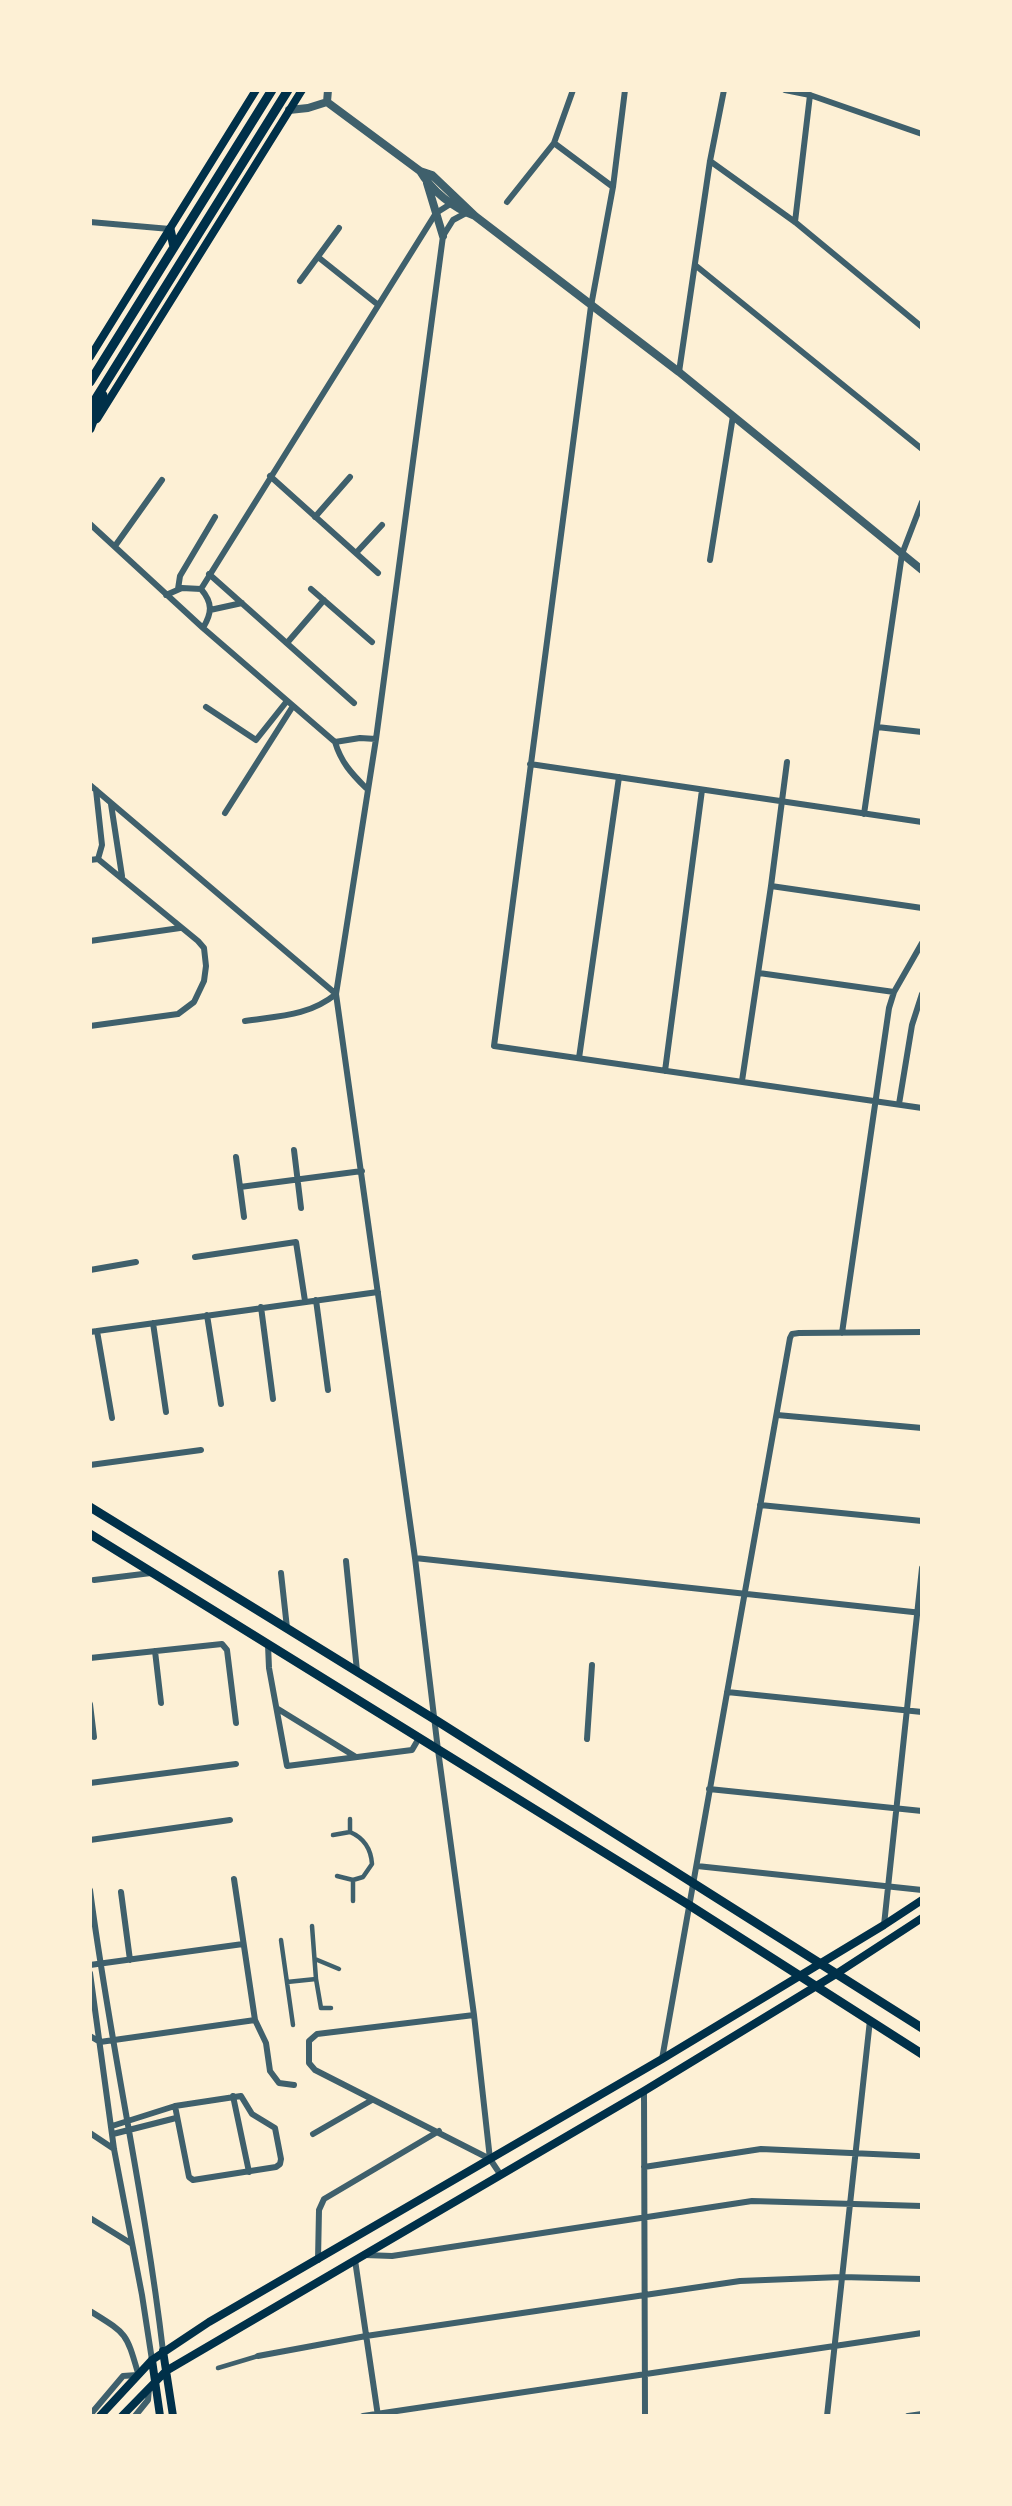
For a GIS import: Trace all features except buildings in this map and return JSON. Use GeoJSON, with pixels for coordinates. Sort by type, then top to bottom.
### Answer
{"type":"FeatureCollection","features":[{"type":"Feature","properties":{"kind":"main road"},"geometry":{"type":"LineString","coordinates":[[90,357],[256,90]]}},
{"type":"Feature","properties":{"kind":"main road"},"geometry":{"type":"LineString","coordinates":[[90,382],[272,90]]}},
{"type":"Feature","properties":{"kind":"main road"},"geometry":{"type":"LineString","coordinates":[[90,408],[288,90]]}},
{"type":"Feature","properties":{"kind":"main road"},"geometry":{"type":"LineString","coordinates":[[90,429],[302,90]]}},
{"type":"Feature","properties":{"kind":"main road"},"geometry":{"type":"LineString","coordinates":[[170,229],[174,247]]}},
{"type":"Feature","properties":{"kind":"main road"},"geometry":{"type":"LineString","coordinates":[[90,429],[110,376]]}},
{"type":"Feature","properties":{"kind":"main road"},"geometry":{"type":"LineString","coordinates":[[90,1507],[434,1719],[922,2028]]}},
{"type":"Feature","properties":{"kind":"main road"},"geometry":{"type":"LineString","coordinates":[[90,1534],[689,1905],[922,2054]]}},
{"type":"Feature","properties":{"kind":"main road"},"geometry":{"type":"LineString","coordinates":[[94,2412],[163,2351],[209,2322],[662,2059],[922,1900]]}},
{"type":"Feature","properties":{"kind":"main road"},"geometry":{"type":"LineString","coordinates":[[122,2416],[166,2371],[644,2091],[817,1986],[922,1918]]}},
{"type":"Feature","properties":{"kind":"main road"},"geometry":{"type":"LineString","coordinates":[[163,2351],[173,2416]]}},
{"type":"Feature","properties":{"kind":"main road"},"geometry":{"type":"LineString","coordinates":[[152,2360],[152,2383],[160,2416]]}},
{"type":"Feature","properties":{"kind":"street"},"geometry":{"type":"LineString","coordinates":[[327,102],[328,90]]}},
{"type":"Feature","properties":{"kind":"street"},"geometry":{"type":"LineString","coordinates":[[507,202],[554,143],[573,90]]}},
{"type":"Feature","properties":{"kind":"street"},"geometry":{"type":"LineString","coordinates":[[625,90],[613,187],[591,306],[494,1046],[922,1108]]}},
{"type":"Feature","properties":{"kind":"street"},"geometry":{"type":"LineString","coordinates":[[679,372],[710,160],[724,90]]}},
{"type":"Feature","properties":{"kind":"street"},"geometry":{"type":"LineString","coordinates":[[785,90],[810,95],[922,134]]}},
{"type":"Feature","properties":{"kind":"street"},"geometry":{"type":"LineString","coordinates":[[795,222],[810,95]]}},
{"type":"Feature","properties":{"kind":"street"},"geometry":{"type":"LineString","coordinates":[[289,110],[308,108],[327,102]]}},
{"type":"Feature","properties":{"kind":"street"},"geometry":{"type":"LineString","coordinates":[[327,102],[420,171],[432,175],[467,210],[679,372],[922,570]]}},
{"type":"Feature","properties":{"kind":"street"},"geometry":{"type":"LineString","coordinates":[[554,143],[613,187]]}},
{"type":"Feature","properties":{"kind":"street"},"geometry":{"type":"LineString","coordinates":[[710,160],[795,222],[922,327]]}},
{"type":"Feature","properties":{"kind":"street"},"geometry":{"type":"LineString","coordinates":[[420,171],[426,182],[443,236]]}},
{"type":"Feature","properties":{"kind":"street"},"geometry":{"type":"LineString","coordinates":[[426,182],[452,203],[467,210]]}},
{"type":"Feature","properties":{"kind":"street"},"geometry":{"type":"LineString","coordinates":[[201,589],[377,304],[436,213],[452,203]]}},
{"type":"Feature","properties":{"kind":"street"},"geometry":{"type":"LineString","coordinates":[[467,210],[453,220],[443,236],[376,739],[366,788],[336,994],[415,1558],[474,2015],[490,2159],[500,2174]]}},
{"type":"Feature","properties":{"kind":"street"},"geometry":{"type":"LineString","coordinates":[[90,222],[170,229]]}},
{"type":"Feature","properties":{"kind":"street"},"geometry":{"type":"LineString","coordinates":[[300,281],[339,228]]}},
{"type":"Feature","properties":{"kind":"street"},"geometry":{"type":"LineString","coordinates":[[318,257],[377,304]]}},
{"type":"Feature","properties":{"kind":"street"},"geometry":{"type":"LineString","coordinates":[[695,265],[922,449]]}},
{"type":"Feature","properties":{"kind":"street"},"geometry":{"type":"LineString","coordinates":[[710,560],[733,416]]}},
{"type":"Feature","properties":{"kind":"street"},"geometry":{"type":"LineString","coordinates":[[270,476],[378,573]]}},
{"type":"Feature","properties":{"kind":"street"},"geometry":{"type":"LineString","coordinates":[[315,517],[350,477]]}},
{"type":"Feature","properties":{"kind":"street"},"geometry":{"type":"LineString","coordinates":[[115,546],[162,480]]}},
{"type":"Feature","properties":{"kind":"street"},"geometry":{"type":"LineString","coordinates":[[864,814],[903,554],[922,501]]}},
{"type":"Feature","properties":{"kind":"street"},"geometry":{"type":"LineString","coordinates":[[178,589],[180,576],[215,517]]}},
{"type":"Feature","properties":{"kind":"street"},"geometry":{"type":"LineString","coordinates":[[90,524],[203,628],[336,742],[339,756],[346,768],[366,788]]}},
{"type":"Feature","properties":{"kind":"street"},"geometry":{"type":"LineString","coordinates":[[356,554],[382,525]]}},
{"type":"Feature","properties":{"kind":"street"},"geometry":{"type":"LineString","coordinates":[[209,574],[354,703]]}},
{"type":"Feature","properties":{"kind":"street"},"geometry":{"type":"LineString","coordinates":[[166,595],[178,589],[191,587],[201,589],[208,598],[210,610],[203,628]]}},
{"type":"Feature","properties":{"kind":"street"},"geometry":{"type":"LineString","coordinates":[[311,589],[372,642]]}},
{"type":"Feature","properties":{"kind":"street"},"geometry":{"type":"LineString","coordinates":[[287,643],[324,600]]}},
{"type":"Feature","properties":{"kind":"street"},"geometry":{"type":"LineString","coordinates":[[210,610],[242,603]]}},
{"type":"Feature","properties":{"kind":"street"},"geometry":{"type":"LineString","coordinates":[[206,707],[256,740],[287,701]]}},
{"type":"Feature","properties":{"kind":"street"},"geometry":{"type":"LineString","coordinates":[[225,813],[293,706]]}},
{"type":"Feature","properties":{"kind":"street"},"geometry":{"type":"LineString","coordinates":[[877,727],[922,732]]}},
{"type":"Feature","properties":{"kind":"street"},"geometry":{"type":"LineString","coordinates":[[336,742],[352,738],[376,739]]}},
{"type":"Feature","properties":{"kind":"street"},"geometry":{"type":"LineString","coordinates":[[742,1081],[787,762]]}},
{"type":"Feature","properties":{"kind":"street"},"geometry":{"type":"LineString","coordinates":[[530,764],[922,822]]}},
{"type":"Feature","properties":{"kind":"street"},"geometry":{"type":"LineString","coordinates":[[579,1058],[618,777]]}},
{"type":"Feature","properties":{"kind":"street"},"geometry":{"type":"LineString","coordinates":[[93,787],[336,994]]}},
{"type":"Feature","properties":{"kind":"street"},"geometry":{"type":"LineString","coordinates":[[93,787],[102,845],[98,859]]}},
{"type":"Feature","properties":{"kind":"street"},"geometry":{"type":"LineString","coordinates":[[665,1071],[702,790]]}},
{"type":"Feature","properties":{"kind":"street"},"geometry":{"type":"LineString","coordinates":[[111,803],[122,877]]}},
{"type":"Feature","properties":{"kind":"street"},"geometry":{"type":"LineString","coordinates":[[90,860],[98,859],[122,877],[198,941],[204,948],[206,957],[204,981],[194,1002],[178,1014],[90,1026]]}},
{"type":"Feature","properties":{"kind":"street"},"geometry":{"type":"LineString","coordinates":[[771,886],[922,908]]}},
{"type":"Feature","properties":{"kind":"street"},"geometry":{"type":"LineString","coordinates":[[90,941],[180,928]]}},
{"type":"Feature","properties":{"kind":"street"},"geometry":{"type":"LineString","coordinates":[[842,1333],[889,1008],[894,992],[922,943]]}},
{"type":"Feature","properties":{"kind":"street"},"geometry":{"type":"LineString","coordinates":[[759,973],[894,992]]}},
{"type":"Feature","properties":{"kind":"street"},"geometry":{"type":"LineString","coordinates":[[245,1021],[308,1011],[336,994]]}},
{"type":"Feature","properties":{"kind":"street"},"geometry":{"type":"LineString","coordinates":[[899,1104],[912,1024],[922,994]]}},
{"type":"Feature","properties":{"kind":"street"},"geometry":{"type":"LineString","coordinates":[[294,1150],[301,1208]]}},
{"type":"Feature","properties":{"kind":"street"},"geometry":{"type":"LineString","coordinates":[[236,1157],[244,1217]]}},
{"type":"Feature","properties":{"kind":"street"},"geometry":{"type":"LineString","coordinates":[[240,1187],[362,1171]]}},
{"type":"Feature","properties":{"kind":"street"},"geometry":{"type":"LineString","coordinates":[[195,1257],[296,1242],[305,1301]]}},
{"type":"Feature","properties":{"kind":"street"},"geometry":{"type":"LineString","coordinates":[[90,1270],[136,1262]]}},
{"type":"Feature","properties":{"kind":"street"},"geometry":{"type":"LineString","coordinates":[[112,1418],[94,1331],[378,1292]]}},
{"type":"Feature","properties":{"kind":"street"},"geometry":{"type":"LineString","coordinates":[[316,1300],[328,1390]]}},
{"type":"Feature","properties":{"kind":"street"},"geometry":{"type":"LineString","coordinates":[[261,1307],[273,1399]]}},
{"type":"Feature","properties":{"kind":"street"},"geometry":{"type":"LineString","coordinates":[[207,1315],[221,1404]]}},
{"type":"Feature","properties":{"kind":"street"},"geometry":{"type":"LineString","coordinates":[[153,1323],[166,1412]]}},
{"type":"Feature","properties":{"kind":"street"},"geometry":{"type":"LineString","coordinates":[[662,2059],[792,1334],[922,1332]]}},
{"type":"Feature","properties":{"kind":"street"},"geometry":{"type":"LineString","coordinates":[[777,1415],[922,1428]]}},
{"type":"Feature","properties":{"kind":"street"},"geometry":{"type":"LineString","coordinates":[[90,1465],[201,1450]]}},
{"type":"Feature","properties":{"kind":"street"},"geometry":{"type":"LineString","coordinates":[[760,1505],[922,1521]]}},
{"type":"Feature","properties":{"kind":"street"},"geometry":{"type":"LineString","coordinates":[[415,1558],[920,1613]]}},
{"type":"Feature","properties":{"kind":"street"},"geometry":{"type":"LineString","coordinates":[[346,1561],[357,1671]]}},
{"type":"Feature","properties":{"kind":"street"},"geometry":{"type":"LineString","coordinates":[[884,1925],[920,1613],[922,1568]]}},
{"type":"Feature","properties":{"kind":"street"},"geometry":{"type":"LineString","coordinates":[[94,1580],[152,1572]]}},
{"type":"Feature","properties":{"kind":"street"},"geometry":{"type":"LineString","coordinates":[[281,1573],[287,1628]]}},
{"type":"Feature","properties":{"kind":"street"},"geometry":{"type":"LineString","coordinates":[[90,1658],[218,1643],[225,1646],[236,1723]]}},
{"type":"Feature","properties":{"kind":"street"},"geometry":{"type":"LineString","coordinates":[[268,1645],[287,1766],[412,1750],[419,1738]]}},
{"type":"Feature","properties":{"kind":"street"},"geometry":{"type":"LineString","coordinates":[[155,1651],[161,1703]]}},
{"type":"Feature","properties":{"kind":"street"},"geometry":{"type":"LineString","coordinates":[[587,1739],[592,1665]]}},
{"type":"Feature","properties":{"kind":"street"},"geometry":{"type":"LineString","coordinates":[[727,1692],[922,1712]]}},
{"type":"Feature","properties":{"kind":"street"},"geometry":{"type":"LineString","coordinates":[[90,1704],[94,1737]]}},
{"type":"Feature","properties":{"kind":"street"},"geometry":{"type":"LineString","coordinates":[[278,1709],[357,1758]]}},
{"type":"Feature","properties":{"kind":"street"},"geometry":{"type":"LineString","coordinates":[[90,1783],[236,1764]]}},
{"type":"Feature","properties":{"kind":"street"},"geometry":{"type":"LineString","coordinates":[[710,1789],[922,1810]]}},
{"type":"Feature","properties":{"kind":"street"},"geometry":{"type":"LineString","coordinates":[[350,1819],[350,1832]]}},
{"type":"Feature","properties":{"kind":"street"},"geometry":{"type":"LineString","coordinates":[[90,1840],[230,1820]]}},
{"type":"Feature","properties":{"kind":"street"},"geometry":{"type":"LineString","coordinates":[[333,1835],[350,1832],[356,1835],[369,1848],[372,1864],[363,1877],[353,1880],[337,1876]]}},
{"type":"Feature","properties":{"kind":"street"},"geometry":{"type":"LineString","coordinates":[[697,1866],[922,1890]]}},
{"type":"Feature","properties":{"kind":"street"},"geometry":{"type":"LineString","coordinates":[[234,1879],[255,2020],[266,2043],[270,2071],[274,2079],[279,2083],[294,2085]]}},
{"type":"Feature","properties":{"kind":"street"},"geometry":{"type":"LineString","coordinates":[[353,1880],[353,1901]]}},
{"type":"Feature","properties":{"kind":"street"},"geometry":{"type":"LineString","coordinates":[[90,1890],[163,2351]]}},
{"type":"Feature","properties":{"kind":"street"},"geometry":{"type":"LineString","coordinates":[[121,1892],[130,1960]]}},
{"type":"Feature","properties":{"kind":"street"},"geometry":{"type":"LineString","coordinates":[[312,1926],[321,2008],[331,2008]]}},
{"type":"Feature","properties":{"kind":"street"},"geometry":{"type":"LineString","coordinates":[[281,1940],[293,2025]]}},
{"type":"Feature","properties":{"kind":"street"},"geometry":{"type":"LineString","coordinates":[[90,1965],[243,1944]]}},
{"type":"Feature","properties":{"kind":"street"},"geometry":{"type":"LineString","coordinates":[[315,1959],[339,1969]]}},
{"type":"Feature","properties":{"kind":"street"},"geometry":{"type":"LineString","coordinates":[[90,1973],[114,2149],[152,2360]]}},
{"type":"Feature","properties":{"kind":"street"},"geometry":{"type":"LineString","coordinates":[[286,1982],[316,1978]]}},
{"type":"Feature","properties":{"kind":"street"},"geometry":{"type":"LineString","coordinates":[[474,2015],[322,2033],[311,2037],[308,2046],[310,2066],[490,2159]]}},
{"type":"Feature","properties":{"kind":"street"},"geometry":{"type":"LineString","coordinates":[[90,2036],[100,2042],[255,2020]]}},
{"type":"Feature","properties":{"kind":"street"},"geometry":{"type":"LineString","coordinates":[[827,2416],[870,2020]]}},
{"type":"Feature","properties":{"kind":"street"},"geometry":{"type":"LineString","coordinates":[[644,2091],[645,2416]]}},
{"type":"Feature","properties":{"kind":"street"},"geometry":{"type":"LineString","coordinates":[[233,2096],[249,2172]]}},
{"type":"Feature","properties":{"kind":"street"},"geometry":{"type":"LineString","coordinates":[[112,2126],[175,2106],[241,2096],[252,2114],[276,2130],[280,2164],[196,2181],[190,2179],[175,2106]]}},
{"type":"Feature","properties":{"kind":"street"},"geometry":{"type":"LineString","coordinates":[[313,2134],[372,2100]]}},
{"type":"Feature","properties":{"kind":"street"},"geometry":{"type":"LineString","coordinates":[[112,2134],[177,2118]]}},
{"type":"Feature","properties":{"kind":"street"},"geometry":{"type":"LineString","coordinates":[[318,2260],[319,2210],[324,2199],[439,2131]]}},
{"type":"Feature","properties":{"kind":"street"},"geometry":{"type":"LineString","coordinates":[[90,2133],[114,2149]]}},
{"type":"Feature","properties":{"kind":"street"},"geometry":{"type":"LineString","coordinates":[[644,2167],[761,2149],[918,2156]]}},
{"type":"Feature","properties":{"kind":"street"},"geometry":{"type":"LineString","coordinates":[[364,2255],[392,2256],[752,2201],[922,2206]]}},
{"type":"Feature","properties":{"kind":"street"},"geometry":{"type":"LineString","coordinates":[[90,2218],[132,2244]]}},
{"type":"Feature","properties":{"kind":"street"},"geometry":{"type":"LineString","coordinates":[[355,2260],[378,2415]]}},
{"type":"Feature","properties":{"kind":"street"},"geometry":{"type":"LineString","coordinates":[[218,2368],[258,2356],[366,2336],[740,2281],[842,2277],[922,2279]]}},
{"type":"Feature","properties":{"kind":"street"},"geometry":{"type":"LineString","coordinates":[[90,2311],[118,2328],[127,2338],[138,2374]]}},
{"type":"Feature","properties":{"kind":"street"},"geometry":{"type":"LineString","coordinates":[[363,2416],[922,2333]]}},
{"type":"Feature","properties":{"kind":"street"},"geometry":{"type":"LineString","coordinates":[[135,2416],[148,2400],[152,2383]]}},
{"type":"Feature","properties":{"kind":"street"},"geometry":{"type":"LineString","coordinates":[[908,2416],[922,2414]]}}]}
